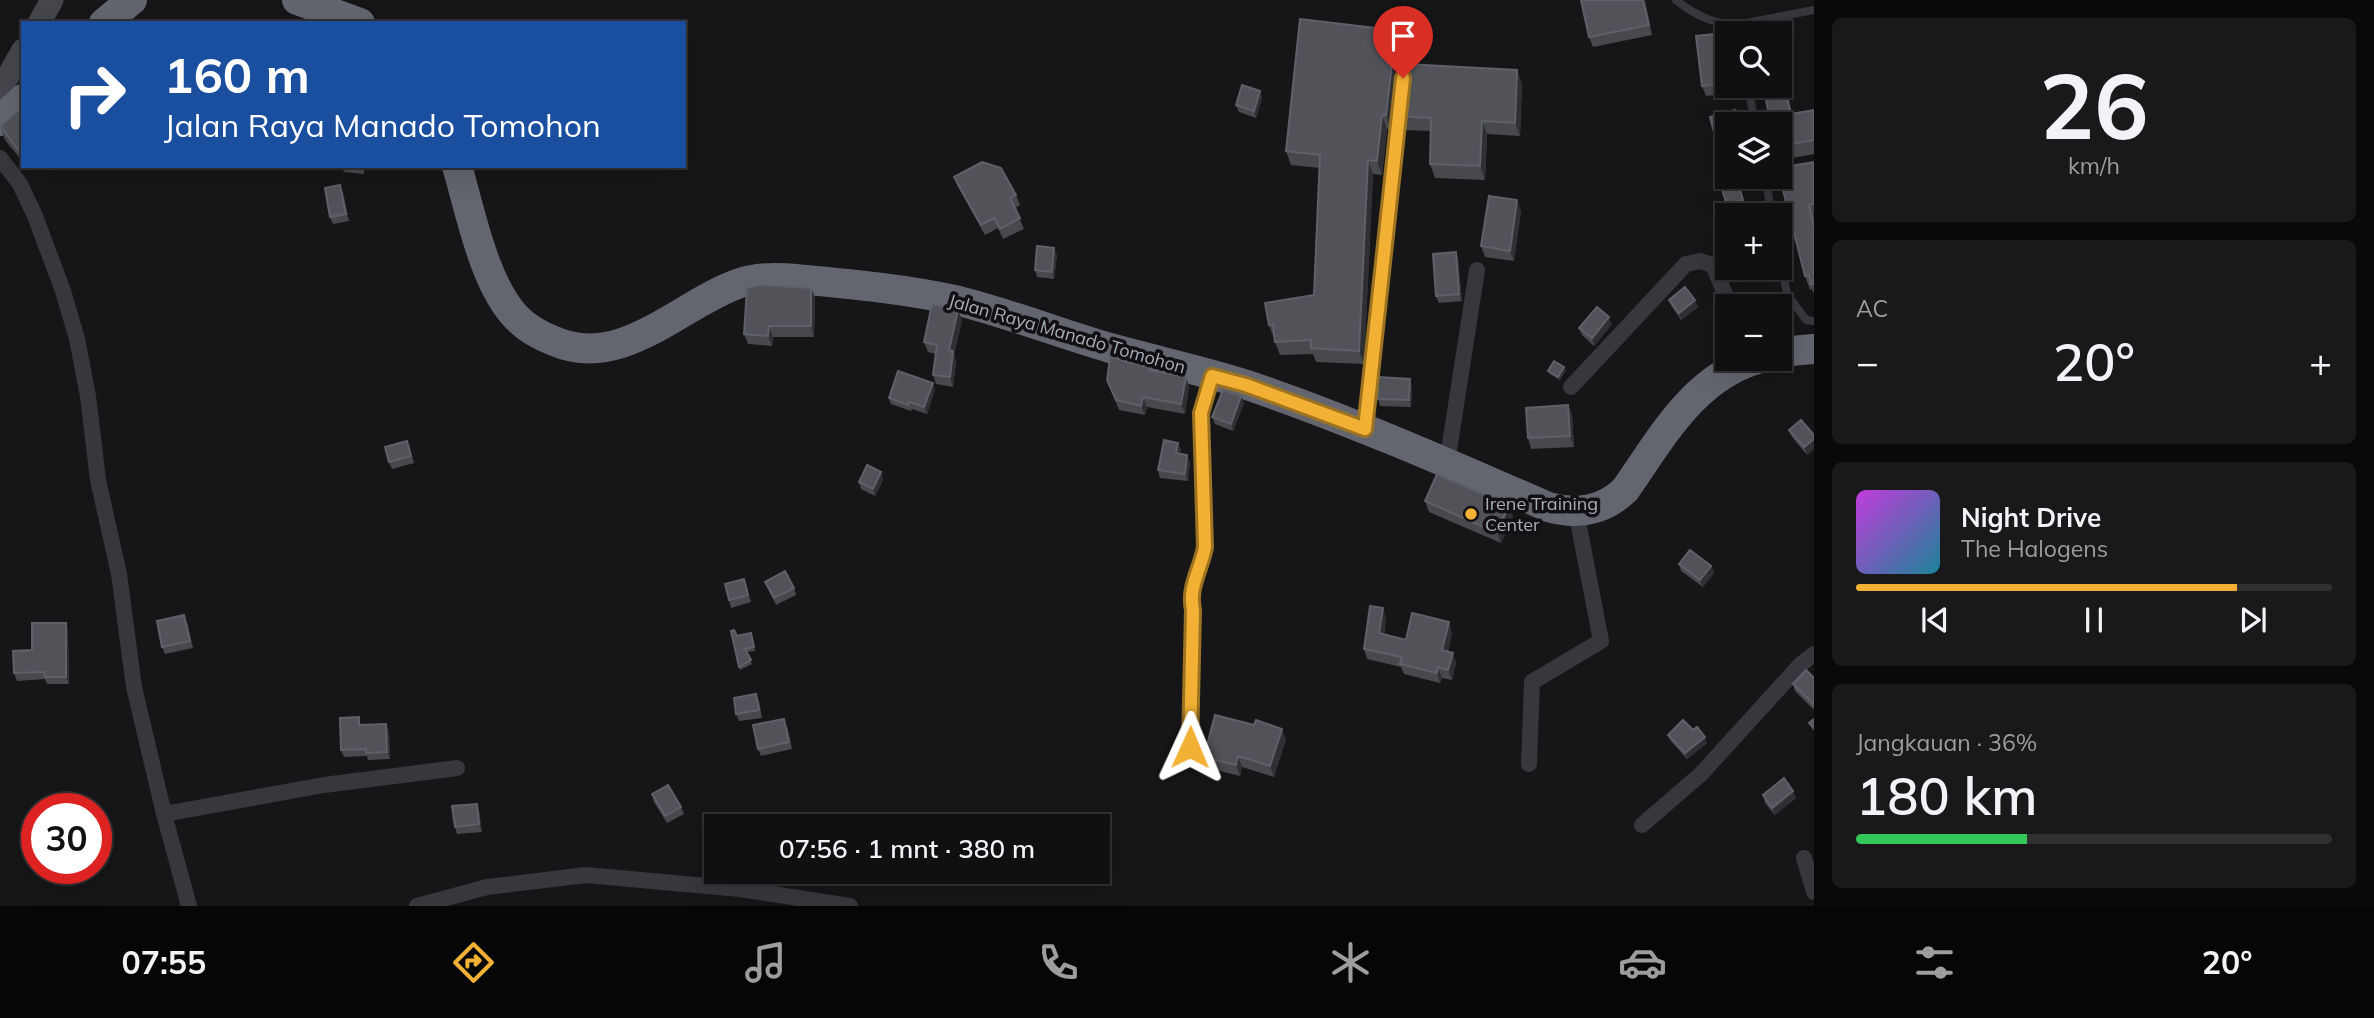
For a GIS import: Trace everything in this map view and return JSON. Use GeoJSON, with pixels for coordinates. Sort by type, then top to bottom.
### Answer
{"type":"FeatureCollection","features":[{"type":"Feature","properties":{"kind":"highway"},"geometry":{"type":"LineString","coordinates":[[106,21],[132,0]]}},
{"type":"Feature","properties":{"kind":"highway"},"geometry":{"type":"LineString","coordinates":[[297,0],[355,21]]}},
{"type":"Feature","properties":{"kind":"highway"},"geometry":{"type":"LineString","coordinates":[[0,119],[21,101]]}},
{"type":"Feature","properties":{"kind":"highway","name":"Jalan Raya Manado Tomohon"},"geometry":{"type":"LineString","coordinates":[[458,168],[487,267],[503,301],[528,327],[556,342],[584,348],[616,345],[672,319],[722,290],[754,279],[783,278],[875,287],[958,301],[1109,348],[1246,385],[1365,429],[1548,507],[1576,511],[1598,508],[1619,496],[1687,404],[1728,371]]}},
{"type":"Feature","properties":{"kind":"highway"},"geometry":{"type":"LineString","coordinates":[[1792,351],[1814,349]]}},
{"type":"Feature","properties":{"kind":"street"},"geometry":{"type":"LineString","coordinates":[[40,21],[52,0]]}},
{"type":"Feature","properties":{"kind":"street"},"geometry":{"type":"LineString","coordinates":[[0,90],[21,53]]}},
{"type":"Feature","properties":{"kind":"street"},"geometry":{"type":"LineString","coordinates":[[0,158],[20,184],[35,216],[63,291],[77,339],[88,396],[98,480],[119,574],[134,687],[189,906]]}},
{"type":"Feature","properties":{"kind":"street"},"geometry":{"type":"LineString","coordinates":[[1572,387],[1686,264],[1700,261],[1713,265],[1725,294]]}},
{"type":"Feature","properties":{"kind":"street"},"geometry":{"type":"LineString","coordinates":[[1447,463],[1477,270]]}},
{"type":"Feature","properties":{"kind":"street"},"geometry":{"type":"LineString","coordinates":[[1190,747],[1193,610],[1191,591],[1202,564],[1205,547],[1201,413],[1212,376]]}},
{"type":"Feature","properties":{"kind":"street"},"geometry":{"type":"LineString","coordinates":[[1529,764],[1532,682],[1601,641],[1576,511]]}},
{"type":"Feature","properties":{"kind":"street"},"geometry":{"type":"LineString","coordinates":[[1642,825],[1701,774],[1808,659],[1814,676]]}},
{"type":"Feature","properties":{"kind":"street"},"geometry":{"type":"LineString","coordinates":[[164,814],[324,785],[457,768]]}},
{"type":"Feature","properties":{"kind":"street"},"geometry":{"type":"LineString","coordinates":[[1804,858],[1814,892]]}},
{"type":"Feature","properties":{"kind":"street"},"geometry":{"type":"LineString","coordinates":[[417,906],[487,887],[586,875],[740,889],[850,906]]}},
{"type":"Feature","properties":{"kind":"lane"},"geometry":{"type":"LineString","coordinates":[[1676,0],[1715,23]]}},
{"type":"Feature","properties":{"kind":"lane"},"geometry":{"type":"LineString","coordinates":[[1769,21],[1814,10]]}},
{"type":"Feature","properties":{"kind":"lane"},"geometry":{"type":"LineString","coordinates":[[1365,429],[1403,78]]}},
{"type":"Feature","properties":{"kind":"lane"},"geometry":{"type":"LineString","coordinates":[[1784,280],[1787,294],[1806,320],[1814,321]]}},
{"type":"Feature","properties":{"kind":"building"},"geometry":{"type":"Polygon","coordinates":[[[1581,0],[1643,0],[1649,25],[1589,37],[1581,0]]]}},
{"type":"Feature","properties":{"kind":"building"},"geometry":{"type":"Polygon","coordinates":[[[1300,19],[1391,30],[1388,63],[1392,63],[1386,115],[1382,115],[1377,161],[1368,160],[1359,351],[1311,348],[1311,340],[1275,342],[1273,324],[1269,325],[1265,303],[1314,295],[1320,155],[1286,151],[1300,19]]]}},
{"type":"Feature","properties":{"kind":"building"},"geometry":{"type":"Polygon","coordinates":[[[1715,34],[1715,84],[1702,86],[1696,36],[1715,34]]]}},
{"type":"Feature","properties":{"kind":"building"},"geometry":{"type":"Polygon","coordinates":[[[1405,64],[1517,70],[1515,123],[1482,121],[1480,166],[1430,164],[1431,118],[1399,116],[1405,64]]]}},
{"type":"Feature","properties":{"kind":"building"},"geometry":{"type":"Polygon","coordinates":[[[1242,85],[1260,91],[1254,111],[1236,105],[1242,85]]]}},
{"type":"Feature","properties":{"kind":"building"},"geometry":{"type":"Polygon","coordinates":[[[1766,98],[1787,98],[1791,112],[1768,112],[1766,98]]]}},
{"type":"Feature","properties":{"kind":"building"},"geometry":{"type":"Polygon","coordinates":[[[21,109],[21,154],[0,126],[21,109]]]}},
{"type":"Feature","properties":{"kind":"building"},"geometry":{"type":"Polygon","coordinates":[[[1814,110],[1814,140],[1792,144],[1792,114],[1814,110]]]}},
{"type":"Feature","properties":{"kind":"building"},"geometry":{"type":"Polygon","coordinates":[[[1715,116],[1715,136],[1710,117],[1715,116]]]}},
{"type":"Feature","properties":{"kind":"building"},"geometry":{"type":"Polygon","coordinates":[[[982,162],[1001,168],[1016,195],[1010,198],[1020,218],[1000,229],[994,218],[981,225],[954,177],[982,162]]]}},
{"type":"Feature","properties":{"kind":"building"},"geometry":{"type":"Polygon","coordinates":[[[1814,162],[1814,204],[1809,205],[1814,227],[1814,284],[1811,284],[1809,275],[1805,276],[1792,225],[1792,203],[1786,203],[1783,189],[1792,189],[1792,166],[1814,162]]]}},
{"type":"Feature","properties":{"kind":"building"},"geometry":{"type":"Polygon","coordinates":[[[340,185],[346,214],[330,217],[325,188],[340,185]]]}},
{"type":"Feature","properties":{"kind":"building"},"geometry":{"type":"Polygon","coordinates":[[[1722,189],[1740,189],[1743,200],[1726,203],[1722,189]]]}},
{"type":"Feature","properties":{"kind":"building"},"geometry":{"type":"Polygon","coordinates":[[[1489,196],[1517,200],[1510,251],[1481,246],[1489,196]]]}},
{"type":"Feature","properties":{"kind":"building"},"geometry":{"type":"Polygon","coordinates":[[[1037,246],[1054,248],[1052,272],[1035,270],[1037,246]]]}},
{"type":"Feature","properties":{"kind":"building"},"geometry":{"type":"Polygon","coordinates":[[[1456,252],[1459,294],[1436,296],[1433,254],[1456,252]]]}},
{"type":"Feature","properties":{"kind":"building"},"geometry":{"type":"Polygon","coordinates":[[[760,285],[811,288],[811,326],[769,326],[768,336],[744,334],[747,288],[760,285]]]}},
{"type":"Feature","properties":{"kind":"building"},"geometry":{"type":"Polygon","coordinates":[[[1685,287],[1695,300],[1679,313],[1669,300],[1685,287]]]}},
{"type":"Feature","properties":{"kind":"building"},"geometry":{"type":"Polygon","coordinates":[[[932,304],[958,310],[949,350],[953,351],[950,377],[933,375],[937,345],[924,342],[932,304]]]}},
{"type":"Feature","properties":{"kind":"building"},"geometry":{"type":"Polygon","coordinates":[[[1597,307],[1609,317],[1592,338],[1579,328],[1597,307]]]}},
{"type":"Feature","properties":{"kind":"building"},"geometry":{"type":"Polygon","coordinates":[[[1110,357],[1150,368],[1149,370],[1186,377],[1181,404],[1143,397],[1141,406],[1116,400],[1107,380],[1110,357]]]}},
{"type":"Feature","properties":{"kind":"building"},"geometry":{"type":"Polygon","coordinates":[[[1554,361],[1564,367],[1558,377],[1548,371],[1554,361]]]}},
{"type":"Feature","properties":{"kind":"building"},"geometry":{"type":"Polygon","coordinates":[[[898,371],[933,383],[924,407],[889,398],[898,371]]]}},
{"type":"Feature","properties":{"kind":"building"},"geometry":{"type":"Polygon","coordinates":[[[1378,377],[1410,379],[1409,400],[1378,399],[1378,377]]]}},
{"type":"Feature","properties":{"kind":"building"},"geometry":{"type":"Polygon","coordinates":[[[1223,390],[1241,396],[1231,424],[1212,417],[1223,390]]]}},
{"type":"Feature","properties":{"kind":"building"},"geometry":{"type":"Polygon","coordinates":[[[1568,405],[1570,436],[1528,438],[1526,408],[1568,405]]]}},
{"type":"Feature","properties":{"kind":"building"},"geometry":{"type":"Polygon","coordinates":[[[1801,420],[1814,435],[1814,439],[1804,447],[1789,430],[1801,420]]]}},
{"type":"Feature","properties":{"kind":"building"},"geometry":{"type":"Polygon","coordinates":[[[1164,440],[1178,443],[1176,453],[1187,455],[1185,474],[1158,470],[1164,440]]]}},
{"type":"Feature","properties":{"kind":"building"},"geometry":{"type":"Polygon","coordinates":[[[407,441],[411,456],[389,462],[385,447],[407,441]]]}},
{"type":"Feature","properties":{"kind":"building"},"geometry":{"type":"Polygon","coordinates":[[[867,465],[881,472],[873,489],[859,482],[867,465]]]}},
{"type":"Feature","properties":{"kind":"building","name":"Irene Training Center"},"geometry":{"type":"Polygon","coordinates":[[[1437,474],[1509,505],[1497,533],[1425,501],[1437,474]]]}},
{"type":"Feature","properties":{"kind":"building"},"geometry":{"type":"Polygon","coordinates":[[[1690,550],[1711,566],[1700,580],[1679,564],[1690,550]]]}},
{"type":"Feature","properties":{"kind":"building"},"geometry":{"type":"Polygon","coordinates":[[[785,571],[794,588],[774,598],[765,582],[785,571]]]}},
{"type":"Feature","properties":{"kind":"building"},"geometry":{"type":"Polygon","coordinates":[[[744,579],[748,595],[729,600],[725,584],[744,579]]]}},
{"type":"Feature","properties":{"kind":"building"},"geometry":{"type":"Polygon","coordinates":[[[1370,606],[1383,608],[1379,633],[1406,640],[1412,613],[1449,622],[1442,650],[1453,653],[1448,670],[1438,667],[1437,673],[1400,664],[1402,657],[1364,649],[1370,606]]]}},
{"type":"Feature","properties":{"kind":"building"},"geometry":{"type":"Polygon","coordinates":[[[184,615],[190,641],[162,647],[157,621],[184,615]]]}},
{"type":"Feature","properties":{"kind":"building"},"geometry":{"type":"Polygon","coordinates":[[[32,623],[66,623],[66,677],[45,677],[44,672],[14,673],[13,651],[32,650],[32,623]]]}},
{"type":"Feature","properties":{"kind":"building"},"geometry":{"type":"Polygon","coordinates":[[[734,630],[737,636],[751,633],[754,647],[745,649],[751,660],[739,667],[731,631],[734,630]]]}},
{"type":"Feature","properties":{"kind":"building"},"geometry":{"type":"Polygon","coordinates":[[[1806,670],[1814,678],[1814,705],[1793,684],[1806,670]]]}},
{"type":"Feature","properties":{"kind":"building"},"geometry":{"type":"Polygon","coordinates":[[[756,694],[759,710],[736,714],[734,698],[756,694]]]}},
{"type":"Feature","properties":{"kind":"building"},"geometry":{"type":"Polygon","coordinates":[[[1215,715],[1254,725],[1256,720],[1282,729],[1270,766],[1238,756],[1236,765],[1204,757],[1215,715]]]}},
{"type":"Feature","properties":{"kind":"building"},"geometry":{"type":"Polygon","coordinates":[[[359,717],[359,725],[386,724],[387,752],[341,750],[340,718],[359,717]]]}},
{"type":"Feature","properties":{"kind":"building"},"geometry":{"type":"Polygon","coordinates":[[[784,719],[789,742],[758,749],[753,725],[784,719]]]}},
{"type":"Feature","properties":{"kind":"building"},"geometry":{"type":"Polygon","coordinates":[[[1683,720],[1693,730],[1697,727],[1705,737],[1685,753],[1668,735],[1683,720]]]}},
{"type":"Feature","properties":{"kind":"building"},"geometry":{"type":"Polygon","coordinates":[[[1784,778],[1793,791],[1772,808],[1763,795],[1784,778]]]}},
{"type":"Feature","properties":{"kind":"building"},"geometry":{"type":"Polygon","coordinates":[[[668,785],[681,807],[665,816],[652,794],[668,785]]]}},
{"type":"Feature","properties":{"kind":"building"},"geometry":{"type":"Polygon","coordinates":[[[477,804],[479,824],[455,827],[452,806],[477,804]]]}},
{"type":"Feature","properties":{"kind":"place","name":"Irene Training Center"},"geometry":{"type":"Point","coordinates":[1471,514]}},
{"type":"Feature","properties":{"kind":"route"},"geometry":{"type":"LineString","coordinates":[[1190,747],[1193,610],[1191,591],[1202,564],[1205,547],[1201,413],[1212,376],[1246,385],[1365,429],[1403,78]]}}]}
